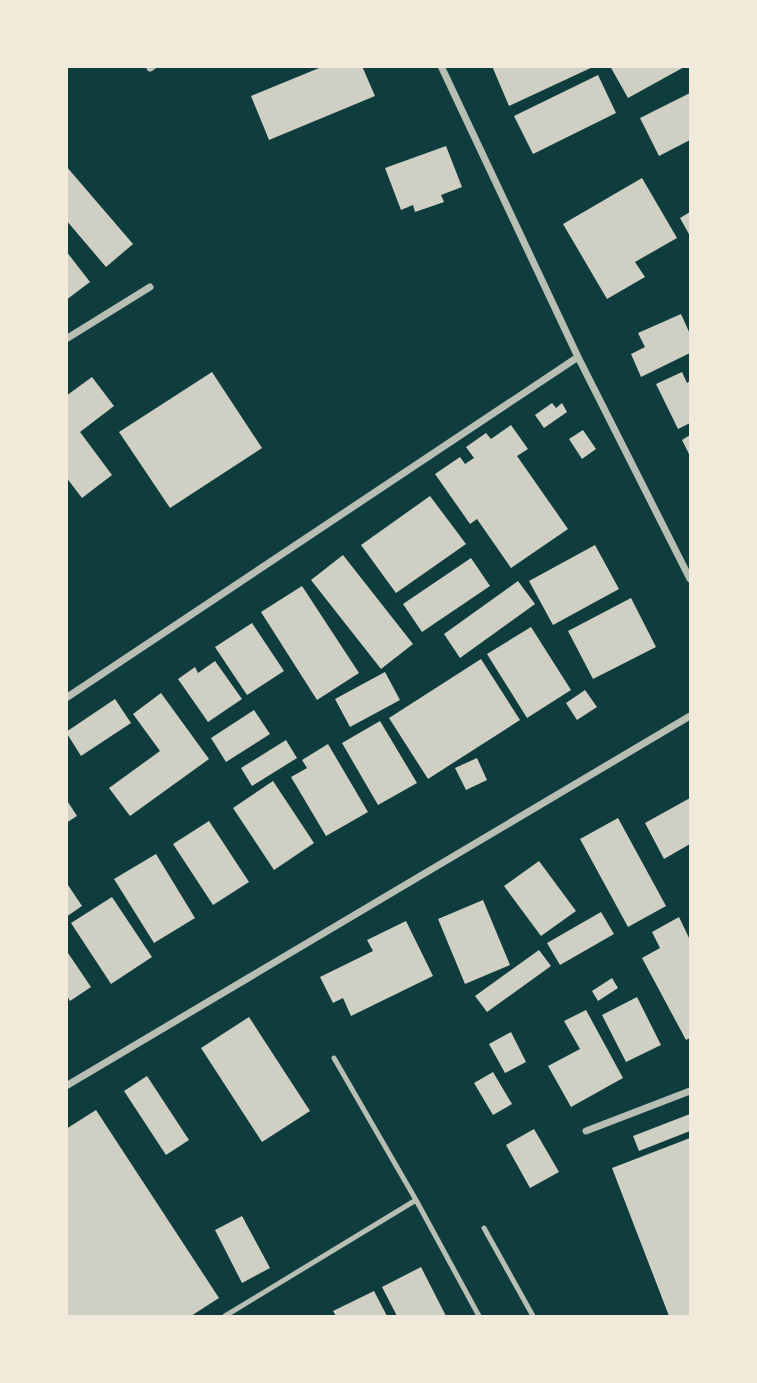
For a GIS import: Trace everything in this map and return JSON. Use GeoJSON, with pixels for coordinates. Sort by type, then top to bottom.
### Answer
{"type":"FeatureCollection","features":[{"type":"Feature","properties":{"kind":"street"},"geometry":{"type":"LineString","coordinates":[[441,66],[578,357],[691,579]]}},
{"type":"Feature","properties":{"kind":"street"},"geometry":{"type":"LineString","coordinates":[[66,339],[150,287]]}},
{"type":"Feature","properties":{"kind":"street"},"geometry":{"type":"LineString","coordinates":[[66,698],[578,357]]}},
{"type":"Feature","properties":{"kind":"street"},"geometry":{"type":"LineString","coordinates":[[66,1086],[691,716]]}},
{"type":"Feature","properties":{"kind":"street"},"geometry":{"type":"LineString","coordinates":[[586,1131],[691,1091]]}},
{"type":"Feature","properties":{"kind":"lane"},"geometry":{"type":"LineString","coordinates":[[334,1058],[416,1200],[479,1317]]}},
{"type":"Feature","properties":{"kind":"lane"},"geometry":{"type":"LineString","coordinates":[[225,1317],[416,1200]]}},
{"type":"Feature","properties":{"kind":"lane"},"geometry":{"type":"LineString","coordinates":[[484,1228],[533,1317]]}},
{"type":"Feature","properties":{"kind":"building"},"geometry":{"type":"Polygon","coordinates":[[[324,66],[362,66],[375,96],[269,140],[251,96],[324,66]]]}},
{"type":"Feature","properties":{"kind":"building"},"geometry":{"type":"Polygon","coordinates":[[[492,66],[595,66],[509,106],[492,66]]]}},
{"type":"Feature","properties":{"kind":"building"},"geometry":{"type":"Polygon","coordinates":[[[610,66],[686,66],[628,98],[610,66]]]}},
{"type":"Feature","properties":{"kind":"building"},"geometry":{"type":"Polygon","coordinates":[[[598,75],[616,113],[533,154],[514,116],[598,75]]]}},
{"type":"Feature","properties":{"kind":"building"},"geometry":{"type":"Polygon","coordinates":[[[690,93],[690,140],[659,156],[640,118],[690,93]]]}},
{"type":"Feature","properties":{"kind":"building"},"geometry":{"type":"Polygon","coordinates":[[[446,146],[462,187],[441,195],[444,202],[415,212],[413,205],[401,210],[385,168],[446,146]]]}},
{"type":"Feature","properties":{"kind":"building"},"geometry":{"type":"Polygon","coordinates":[[[66,166],[133,244],[106,267],[66,220],[66,166]]]}},
{"type":"Feature","properties":{"kind":"building"},"geometry":{"type":"Polygon","coordinates":[[[642,178],[677,238],[635,262],[645,277],[607,299],[563,224],[642,178]]]}},
{"type":"Feature","properties":{"kind":"building"},"geometry":{"type":"Polygon","coordinates":[[[690,212],[690,236],[680,218],[690,212]]]}},
{"type":"Feature","properties":{"kind":"building"},"geometry":{"type":"Polygon","coordinates":[[[66,251],[90,282],[66,300],[66,251]]]}},
{"type":"Feature","properties":{"kind":"building"},"geometry":{"type":"Polygon","coordinates":[[[681,314],[690,334],[690,353],[641,377],[631,354],[645,347],[638,333],[681,314]]]}},
{"type":"Feature","properties":{"kind":"building"},"geometry":{"type":"Polygon","coordinates":[[[212,372],[262,448],[170,508],[119,432],[212,372]]]}},
{"type":"Feature","properties":{"kind":"building"},"geometry":{"type":"Polygon","coordinates":[[[682,372],[687,383],[690,381],[690,423],[678,429],[656,384],[682,372]]]}},
{"type":"Feature","properties":{"kind":"building"},"geometry":{"type":"Polygon","coordinates":[[[92,377],[114,406],[80,432],[112,475],[82,498],[66,477],[66,396],[92,377]]]}},
{"type":"Feature","properties":{"kind":"building"},"geometry":{"type":"Polygon","coordinates":[[[552,403],[556,408],[562,403],[567,412],[544,428],[535,415],[552,403]]]}},
{"type":"Feature","properties":{"kind":"building"},"geometry":{"type":"Polygon","coordinates":[[[511,425],[528,449],[517,456],[568,529],[511,568],[477,519],[470,524],[435,474],[460,457],[465,464],[474,458],[466,447],[486,433],[491,439],[511,425]]]}},
{"type":"Feature","properties":{"kind":"building"},"geometry":{"type":"Polygon","coordinates":[[[583,430],[596,449],[582,459],[569,439],[583,430]]]}},
{"type":"Feature","properties":{"kind":"building"},"geometry":{"type":"Polygon","coordinates":[[[690,435],[690,456],[682,440],[690,435]]]}},
{"type":"Feature","properties":{"kind":"building"},"geometry":{"type":"Polygon","coordinates":[[[430,496],[466,544],[396,593],[361,545],[430,496]]]}},
{"type":"Feature","properties":{"kind":"building"},"geometry":{"type":"Polygon","coordinates":[[[595,545],[619,589],[553,625],[529,581],[595,545]]]}},
{"type":"Feature","properties":{"kind":"building"},"geometry":{"type":"Polygon","coordinates":[[[343,555],[413,644],[381,669],[311,580],[343,555]]]}},
{"type":"Feature","properties":{"kind":"building"},"geometry":{"type":"Polygon","coordinates":[[[471,558],[490,586],[422,632],[403,604],[471,558]]]}},
{"type":"Feature","properties":{"kind":"building"},"geometry":{"type":"Polygon","coordinates":[[[518,581],[535,604],[460,658],[444,634],[518,581]]]}},
{"type":"Feature","properties":{"kind":"building"},"geometry":{"type":"Polygon","coordinates":[[[302,586],[359,673],[317,700],[261,612],[302,586]]]}},
{"type":"Feature","properties":{"kind":"building"},"geometry":{"type":"Polygon","coordinates":[[[631,598],[656,647],[593,679],[568,631],[631,598]]]}},
{"type":"Feature","properties":{"kind":"building"},"geometry":{"type":"Polygon","coordinates":[[[252,623],[284,671],[247,695],[215,647],[252,623]]]}},
{"type":"Feature","properties":{"kind":"building"},"geometry":{"type":"Polygon","coordinates":[[[531,627],[571,690],[527,718],[487,654],[531,627]]]}},
{"type":"Feature","properties":{"kind":"building"},"geometry":{"type":"Polygon","coordinates":[[[481,659],[520,720],[428,779],[389,718],[481,659]]]}},
{"type":"Feature","properties":{"kind":"building"},"geometry":{"type":"Polygon","coordinates":[[[215,661],[242,699],[208,722],[178,679],[195,667],[198,673],[215,661]]]}},
{"type":"Feature","properties":{"kind":"building"},"geometry":{"type":"Polygon","coordinates":[[[385,672],[400,700],[350,727],[335,699],[385,672]]]}},
{"type":"Feature","properties":{"kind":"building"},"geometry":{"type":"Polygon","coordinates":[[[585,690],[597,707],[577,720],[566,703],[585,690]]]}},
{"type":"Feature","properties":{"kind":"building"},"geometry":{"type":"Polygon","coordinates":[[[161,693],[209,759],[130,816],[109,788],[160,751],[133,714],[161,693]]]}},
{"type":"Feature","properties":{"kind":"building"},"geometry":{"type":"Polygon","coordinates":[[[115,699],[131,723],[81,756],[66,732],[115,699]]]}},
{"type":"Feature","properties":{"kind":"building"},"geometry":{"type":"Polygon","coordinates":[[[254,710],[270,734],[226,762],[211,738],[254,710]]]}},
{"type":"Feature","properties":{"kind":"building"},"geometry":{"type":"Polygon","coordinates":[[[380,721],[417,783],[378,805],[342,743],[380,721]]]}},
{"type":"Feature","properties":{"kind":"building"},"geometry":{"type":"Polygon","coordinates":[[[286,740],[297,758],[252,786],[241,768],[286,740]]]}},
{"type":"Feature","properties":{"kind":"building"},"geometry":{"type":"Polygon","coordinates":[[[328,744],[368,812],[326,836],[291,777],[307,768],[302,760],[328,744]]]}},
{"type":"Feature","properties":{"kind":"building"},"geometry":{"type":"Polygon","coordinates":[[[477,758],[487,780],[466,790],[455,768],[477,758]]]}},
{"type":"Feature","properties":{"kind":"building"},"geometry":{"type":"Polygon","coordinates":[[[273,781],[314,843],[274,870],[233,808],[273,781]]]}},
{"type":"Feature","properties":{"kind":"building"},"geometry":{"type":"Polygon","coordinates":[[[690,798],[690,844],[664,859],[645,823],[690,798]]]}},
{"type":"Feature","properties":{"kind":"building"},"geometry":{"type":"Polygon","coordinates":[[[66,799],[77,816],[66,823],[66,799]]]}},
{"type":"Feature","properties":{"kind":"building"},"geometry":{"type":"Polygon","coordinates":[[[618,818],[666,906],[628,927],[580,839],[618,818]]]}},
{"type":"Feature","properties":{"kind":"building"},"geometry":{"type":"Polygon","coordinates":[[[209,821],[249,882],[213,905],[173,844],[209,821]]]}},
{"type":"Feature","properties":{"kind":"building"},"geometry":{"type":"Polygon","coordinates":[[[156,854],[195,918],[154,943],[114,879],[156,854]]]}},
{"type":"Feature","properties":{"kind":"building"},"geometry":{"type":"Polygon","coordinates":[[[539,861],[576,911],[541,936],[504,886],[539,861]]]}},
{"type":"Feature","properties":{"kind":"building"},"geometry":{"type":"Polygon","coordinates":[[[68,885],[82,906],[66,917],[66,886],[68,885]]]}},
{"type":"Feature","properties":{"kind":"building"},"geometry":{"type":"Polygon","coordinates":[[[112,897],[152,957],[111,984],[71,923],[112,897]]]}},
{"type":"Feature","properties":{"kind":"building"},"geometry":{"type":"Polygon","coordinates":[[[483,900],[510,965],[465,984],[438,919],[483,900]]]}},
{"type":"Feature","properties":{"kind":"building"},"geometry":{"type":"Polygon","coordinates":[[[601,912],[614,934],[560,965],[547,943],[601,912]]]}},
{"type":"Feature","properties":{"kind":"building"},"geometry":{"type":"Polygon","coordinates":[[[679,917],[690,940],[690,1038],[686,1040],[642,958],[660,948],[652,932],[679,917]]]}},
{"type":"Feature","properties":{"kind":"building"},"geometry":{"type":"Polygon","coordinates":[[[406,921],[433,976],[351,1016],[343,998],[333,1003],[320,977],[373,951],[367,940],[406,921]]]}},
{"type":"Feature","properties":{"kind":"building"},"geometry":{"type":"Polygon","coordinates":[[[66,950],[91,987],[70,1001],[66,994],[66,950]]]}},
{"type":"Feature","properties":{"kind":"building"},"geometry":{"type":"Polygon","coordinates":[[[539,950],[551,966],[487,1012],[475,996],[539,950]]]}},
{"type":"Feature","properties":{"kind":"building"},"geometry":{"type":"Polygon","coordinates":[[[612,978],[618,988],[598,1001],[592,991],[612,978]]]}},
{"type":"Feature","properties":{"kind":"building"},"geometry":{"type":"Polygon","coordinates":[[[637,997],[661,1045],[626,1062],[602,1015],[637,997]]]}},
{"type":"Feature","properties":{"kind":"building"},"geometry":{"type":"Polygon","coordinates":[[[586,1010],[623,1078],[571,1107],[548,1066],[580,1049],[564,1021],[586,1010]]]}},
{"type":"Feature","properties":{"kind":"building"},"geometry":{"type":"Polygon","coordinates":[[[249,1017],[310,1111],[262,1142],[201,1048],[249,1017]]]}},
{"type":"Feature","properties":{"kind":"building"},"geometry":{"type":"Polygon","coordinates":[[[511,1032],[526,1062],[505,1073],[489,1044],[511,1032]]]}},
{"type":"Feature","properties":{"kind":"building"},"geometry":{"type":"Polygon","coordinates":[[[493,1072],[512,1104],[493,1115],[474,1083],[493,1072]]]}},
{"type":"Feature","properties":{"kind":"building"},"geometry":{"type":"Polygon","coordinates":[[[147,1076],[189,1140],[166,1155],[124,1091],[147,1076]]]}},
{"type":"Feature","properties":{"kind":"building"},"geometry":{"type":"Polygon","coordinates":[[[96,1110],[219,1298],[191,1316],[66,1316],[66,1129],[96,1110]]]}},
{"type":"Feature","properties":{"kind":"building"},"geometry":{"type":"Polygon","coordinates":[[[690,1114],[690,1131],[639,1151],[633,1136],[690,1114]]]}},
{"type":"Feature","properties":{"kind":"building"},"geometry":{"type":"Polygon","coordinates":[[[534,1129],[559,1172],[530,1188],[506,1145],[534,1129]]]}},
{"type":"Feature","properties":{"kind":"building"},"geometry":{"type":"Polygon","coordinates":[[[690,1138],[690,1316],[669,1316],[612,1168],[690,1138]]]}},
{"type":"Feature","properties":{"kind":"building"},"geometry":{"type":"Polygon","coordinates":[[[242,1216],[270,1268],[242,1283],[215,1230],[242,1216]]]}},
{"type":"Feature","properties":{"kind":"building"},"geometry":{"type":"Polygon","coordinates":[[[421,1267],[446,1316],[397,1316],[382,1287],[421,1267]]]}},
{"type":"Feature","properties":{"kind":"building"},"geometry":{"type":"Polygon","coordinates":[[[374,1291],[387,1316],[336,1316],[333,1311],[374,1291]]]}}]}
